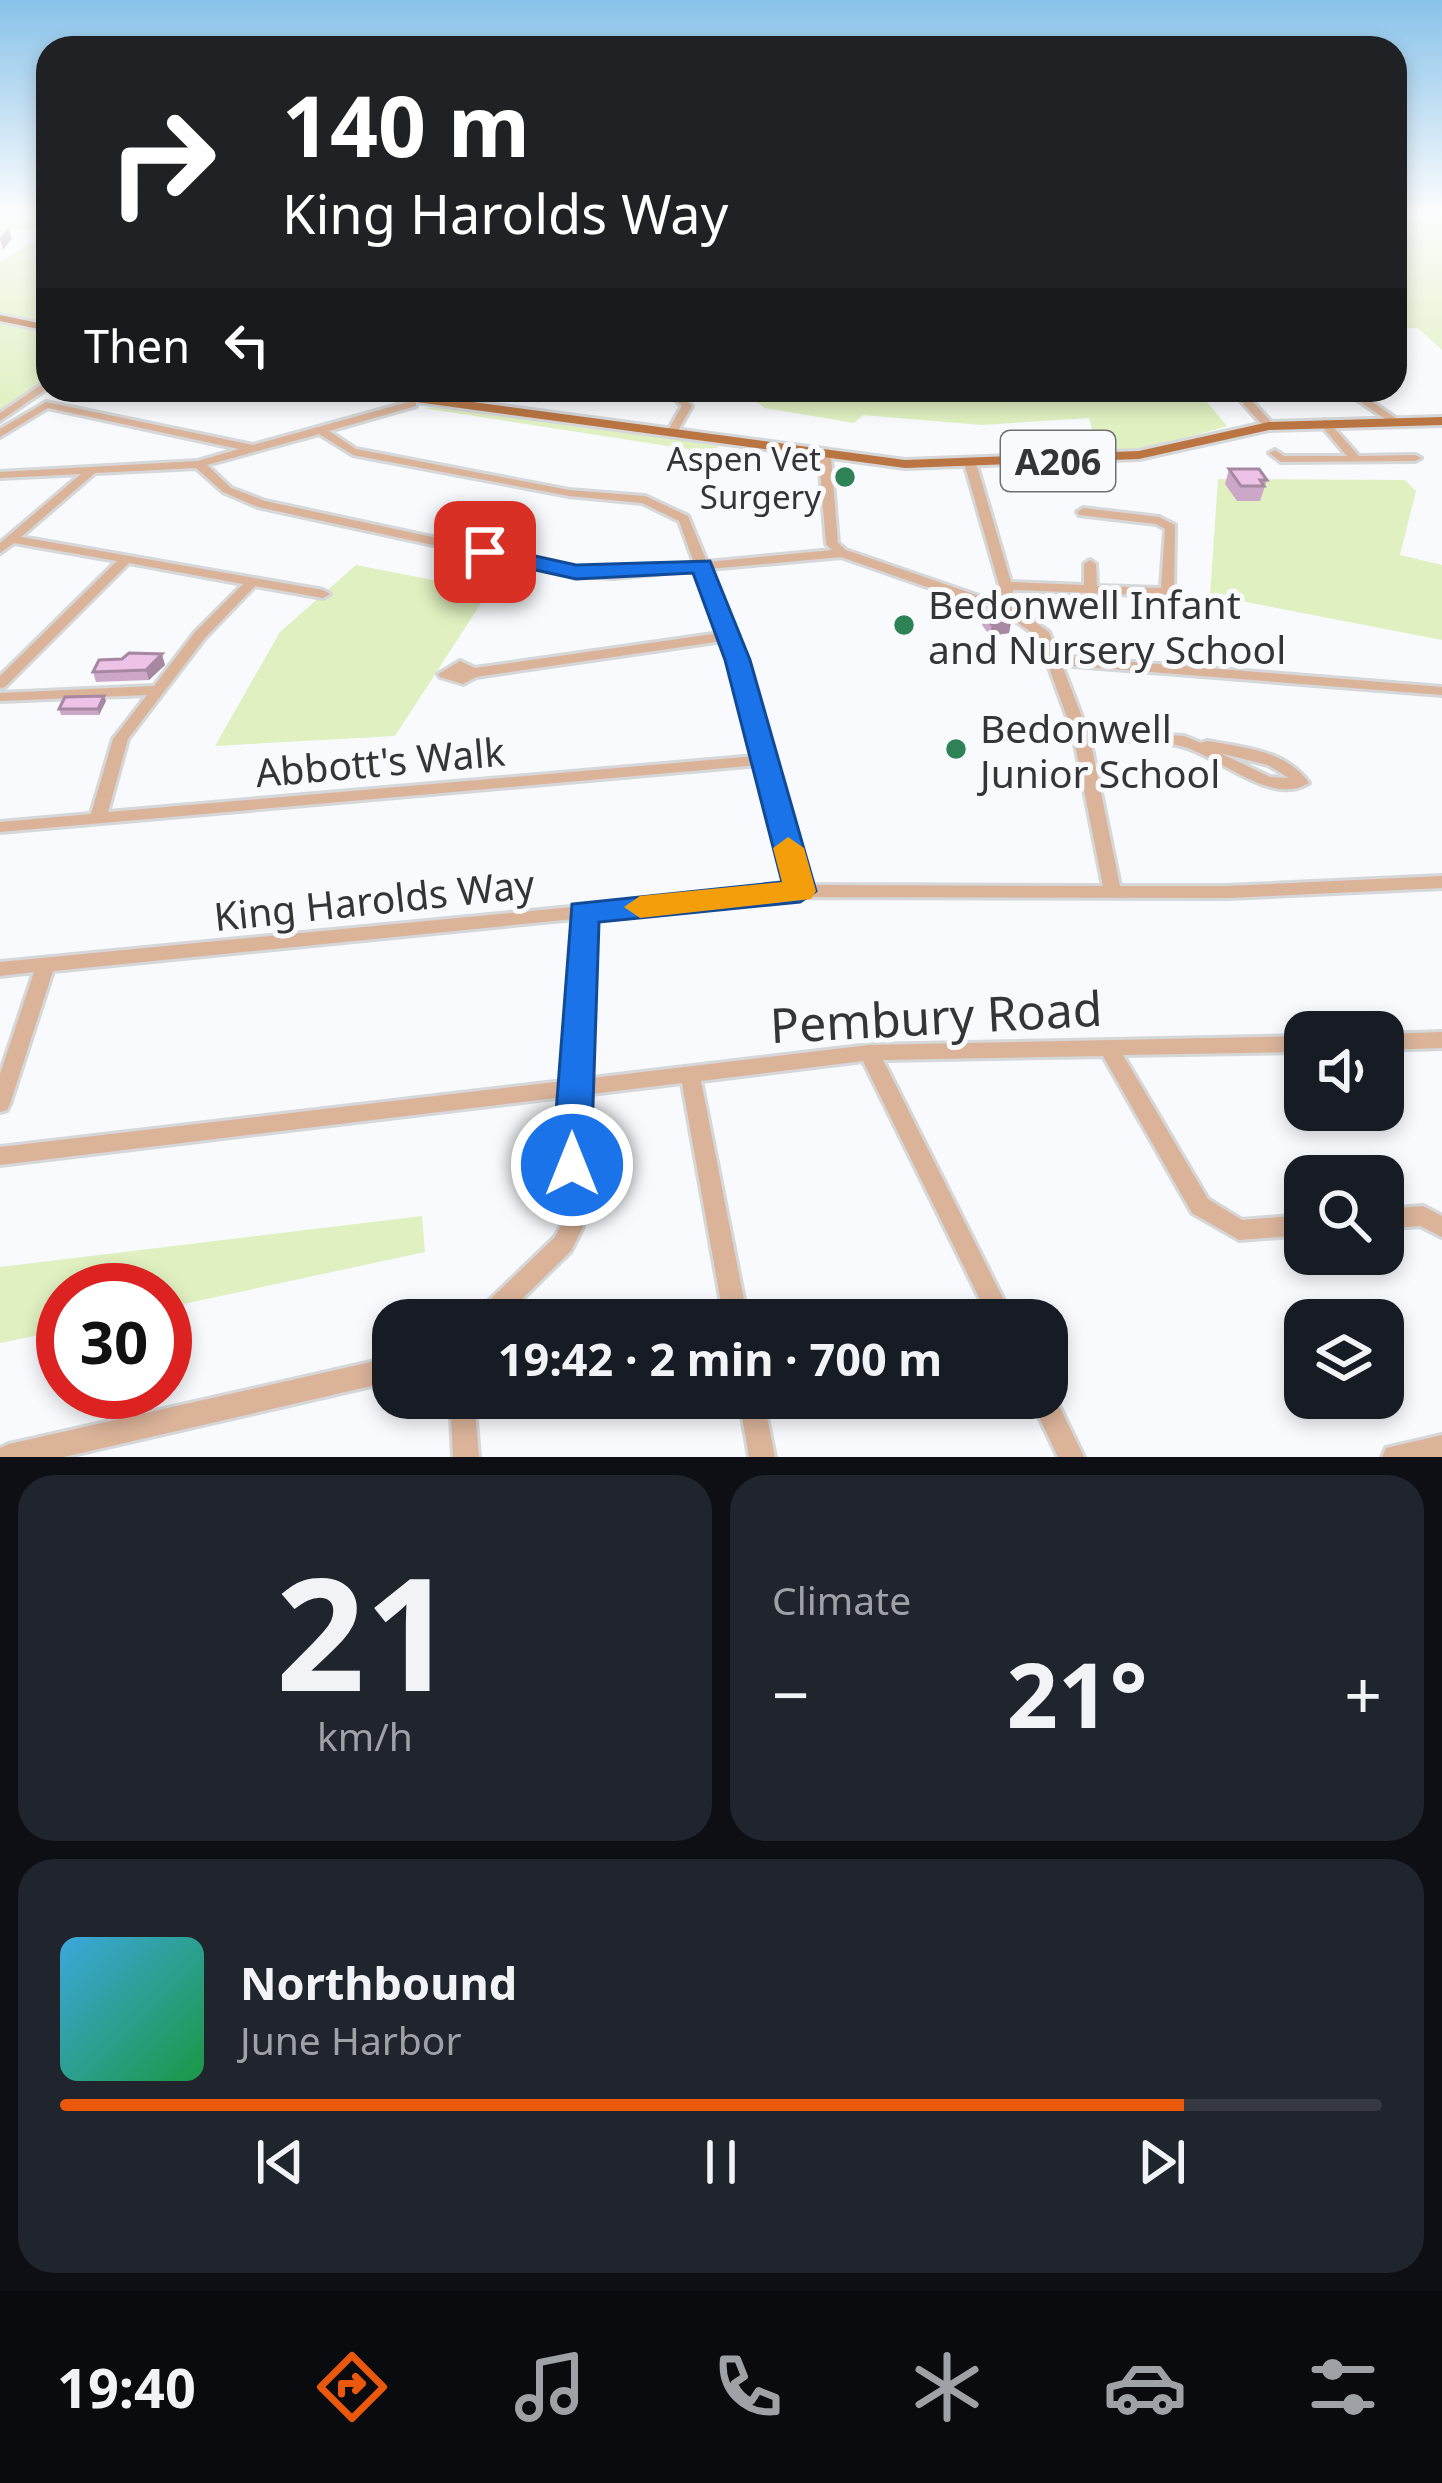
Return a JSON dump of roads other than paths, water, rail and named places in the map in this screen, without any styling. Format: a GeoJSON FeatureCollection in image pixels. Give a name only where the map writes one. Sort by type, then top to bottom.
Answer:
{"type":"FeatureCollection","features":[{"type":"Feature","properties":{"kind":"main road"},"geometry":{"type":"LineString","coordinates":[[0,317],[36,325]]}},
{"type":"Feature","properties":{"kind":"main road","name":"A206"},"geometry":{"type":"LineString","coordinates":[[441,402],[825,457],[971,466],[1139,455],[1269,426],[1442,421]]}},
{"type":"Feature","properties":{"kind":"street"},"geometry":{"type":"LineString","coordinates":[[0,418],[36,392]]}},
{"type":"Feature","properties":{"kind":"street"},"geometry":{"type":"LineString","coordinates":[[0,475],[200,464],[409,402]]}},
{"type":"Feature","properties":{"kind":"street"},"geometry":{"type":"LineString","coordinates":[[672,432],[687,406],[683,402]]}},
{"type":"Feature","properties":{"kind":"street"},"geometry":{"type":"LineString","coordinates":[[1248,402],[1269,426]]}},
{"type":"Feature","properties":{"kind":"street"},"geometry":{"type":"LineString","coordinates":[[1366,402],[1395,421]]}},
{"type":"Feature","properties":{"kind":"street"},"geometry":{"type":"LineString","coordinates":[[0,434],[46,406],[257,450]]}},
{"type":"Feature","properties":{"kind":"street"},"geometry":{"type":"LineString","coordinates":[[1324,423],[1356,459]]}},
{"type":"Feature","properties":{"kind":"street"},"geometry":{"type":"LineString","coordinates":[[322,431],[353,452],[663,505],[684,519],[727,636],[800,891]]}},
{"type":"Feature","properties":{"kind":"street"},"geometry":{"type":"LineString","coordinates":[[1280,458],[1415,458],[1406,448]]}},
{"type":"Feature","properties":{"kind":"street"},"geometry":{"type":"LineString","coordinates":[[825,457],[832,544],[842,553],[1012,613],[1044,634],[1081,734],[1113,892]]}},
{"type":"Feature","properties":{"kind":"street"},"geometry":{"type":"LineString","coordinates":[[200,464],[227,490],[262,504],[576,572],[842,553]]}},
{"type":"Feature","properties":{"kind":"street"},"geometry":{"type":"LineString","coordinates":[[971,466],[1012,613]]}},
{"type":"Feature","properties":{"kind":"street"},"geometry":{"type":"LineString","coordinates":[[6,544],[89,473]]}},
{"type":"Feature","properties":{"kind":"street"},"geometry":{"type":"LineString","coordinates":[[1006,586],[1158,596],[1167,592],[1171,528],[1160,521],[1083,512]]}},
{"type":"Feature","properties":{"kind":"street"},"geometry":{"type":"LineString","coordinates":[[6,544],[323,594]]}},
{"type":"Feature","properties":{"kind":"street"},"geometry":{"type":"LineString","coordinates":[[0,684],[125,560]]}},
{"type":"Feature","properties":{"kind":"street"},"geometry":{"type":"LineString","coordinates":[[1090,564],[1090,588]]}},
{"type":"Feature","properties":{"kind":"street"},"geometry":{"type":"LineString","coordinates":[[98,818],[121,739],[200,635],[251,583]]}},
{"type":"Feature","properties":{"kind":"street"},"geometry":{"type":"LineString","coordinates":[[472,673],[727,636]]}},
{"type":"Feature","properties":{"kind":"street"},"geometry":{"type":"LineString","coordinates":[[1053,660],[1442,691]]}},
{"type":"Feature","properties":{"kind":"street"},"geometry":{"type":"LineString","coordinates":[[0,697],[158,691]]}},
{"type":"Feature","properties":{"kind":"street"},"geometry":{"type":"LineString","coordinates":[[1081,734],[1184,741],[1271,762],[1294,772],[1300,783],[1267,782],[1184,741]]}},
{"type":"Feature","properties":{"kind":"street","name":"Abbott's Walk"},"geometry":{"type":"LineString","coordinates":[[0,826],[765,760]]}},
{"type":"Feature","properties":{"kind":"street","name":"King Harolds Way"},"geometry":{"type":"LineString","coordinates":[[0,969],[800,891],[1113,892],[1442,882]]}},
{"type":"Feature","properties":{"kind":"street"},"geometry":{"type":"LineString","coordinates":[[507,1299],[563,1244],[572,1227],[573,1092],[583,912]]}},
{"type":"Feature","properties":{"kind":"street"},"geometry":{"type":"LineString","coordinates":[[0,1104],[46,964]]}},
{"type":"Feature","properties":{"kind":"street"},"geometry":{"type":"LineString","coordinates":[[1404,1041],[1442,1040]]}},
{"type":"Feature","properties":{"kind":"street","name":"Pembury Road"},"geometry":{"type":"LineString","coordinates":[[0,1156],[573,1092],[868,1053],[1284,1045]]}},
{"type":"Feature","properties":{"kind":"street"},"geometry":{"type":"LineString","coordinates":[[1109,1049],[1200,1206],[1239,1229],[1284,1226]]}},
{"type":"Feature","properties":{"kind":"street"},"geometry":{"type":"LineString","coordinates":[[868,1053],[991,1299]]}},
{"type":"Feature","properties":{"kind":"street"},"geometry":{"type":"LineString","coordinates":[[690,1075],[732,1299]]}},
{"type":"Feature","properties":{"kind":"street"},"geometry":{"type":"LineString","coordinates":[[1404,1217],[1423,1216],[1442,1227]]}},
{"type":"Feature","properties":{"kind":"street"},"geometry":{"type":"LineString","coordinates":[[9,1457],[372,1375]]}},
{"type":"Feature","properties":{"kind":"street"},"geometry":{"type":"LineString","coordinates":[[463,1419],[466,1457]]}},
{"type":"Feature","properties":{"kind":"street"},"geometry":{"type":"LineString","coordinates":[[755,1419],[762,1457]]}},
{"type":"Feature","properties":{"kind":"street"},"geometry":{"type":"LineString","coordinates":[[1052,1419],[1071,1457]]}},
{"type":"Feature","properties":{"kind":"street"},"geometry":{"type":"LineString","coordinates":[[1395,1457],[1442,1448]]}},
{"type":"Feature","properties":{"kind":"place","name":"Aspen Vet Surgery"},"geometry":{"type":"Point","coordinates":[845,477]}},
{"type":"Feature","properties":{"kind":"place","name":"Bedonwell Infant and Nursery School"},"geometry":{"type":"Point","coordinates":[904,625]}},
{"type":"Feature","properties":{"kind":"place","name":"Bedonwell Junior School"},"geometry":{"type":"Point","coordinates":[956,749]}}]}
